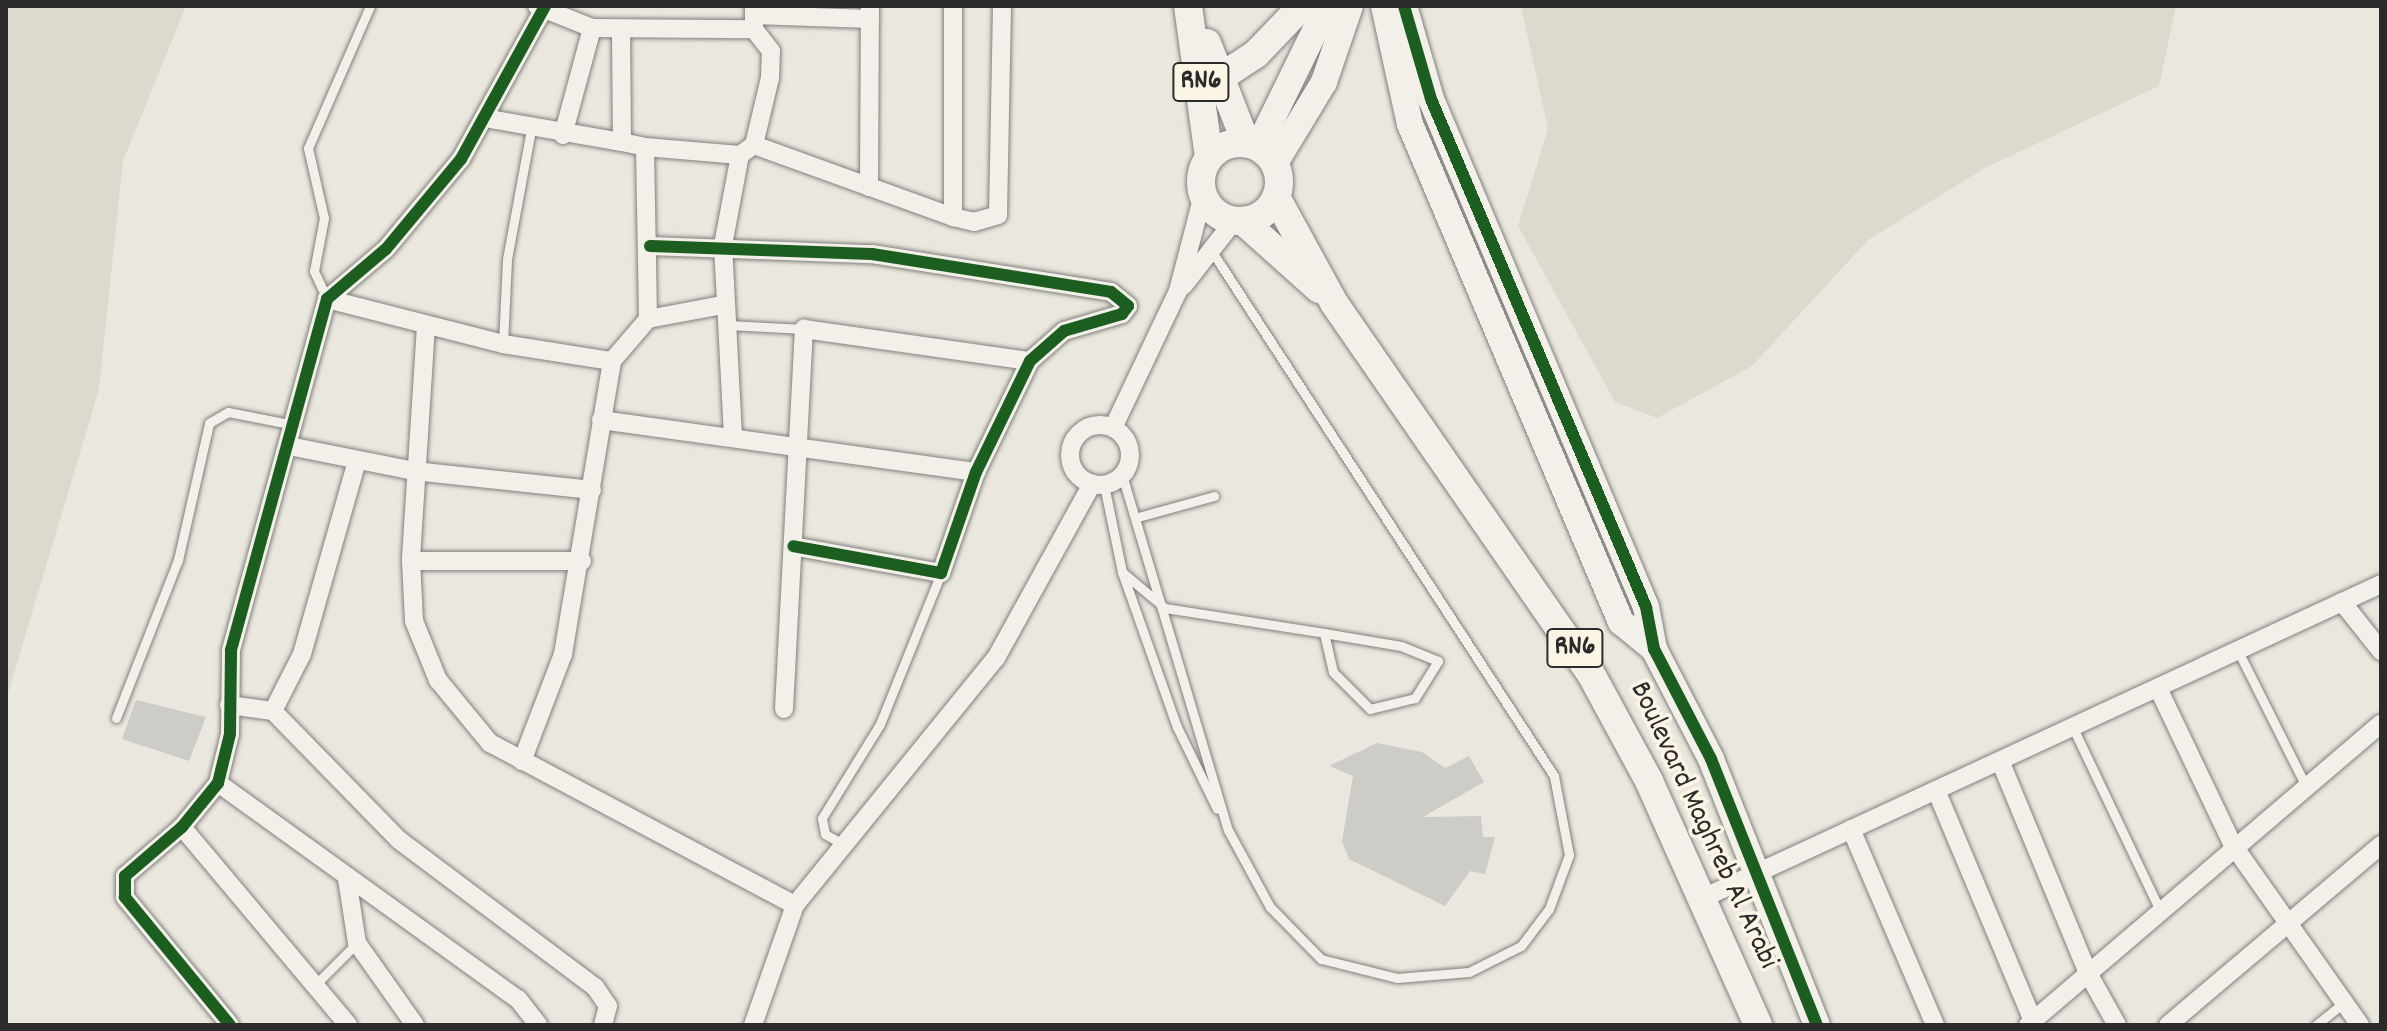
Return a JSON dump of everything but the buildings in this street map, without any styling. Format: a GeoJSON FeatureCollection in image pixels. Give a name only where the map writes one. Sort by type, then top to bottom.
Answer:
{"type":"FeatureCollection","features":[{"type":"Feature","properties":{"kind":"main road","name":"RN6"},"geometry":{"type":"LineString","coordinates":[[1190,6],[1221,77],[1259,151],[1276,197]]}},
{"type":"Feature","properties":{"kind":"main road","name":"RN6"},"geometry":{"type":"LineString","coordinates":[[1190,6],[1209,158],[1203,195],[1238,221]]}},
{"type":"Feature","properties":{"kind":"main road"},"geometry":{"type":"LineString","coordinates":[[1221,77],[1256,54],[1302,6]]}},
{"type":"Feature","properties":{"kind":"main road","name":"RN6"},"geometry":{"type":"LineString","coordinates":[[1209,158],[1259,151]]}},
{"type":"Feature","properties":{"kind":"main road"},"geometry":{"type":"LineString","coordinates":[[1238,221],[1276,197]]}},
{"type":"Feature","properties":{"kind":"main road","name":"Boulevard Maghreb Al Arabi"},"geometry":{"type":"LineString","coordinates":[[1276,197],[1334,303],[1583,662],[1703,898],[1758,1025]]}},
{"type":"Feature","properties":{"kind":"main road","name":"Boulevard Maghreb Al Arabi"},"geometry":{"type":"LineString","coordinates":[[1238,221],[1334,303]]}},
{"type":"Feature","properties":{"kind":"street"},"geometry":{"type":"LineString","coordinates":[[953,6],[953,217]]}},
{"type":"Feature","properties":{"kind":"street"},"geometry":{"type":"LineString","coordinates":[[490,119],[531,130],[645,147],[747,150],[869,187],[953,217],[986,222],[1004,201],[1002,6]]}},
{"type":"Feature","properties":{"kind":"street"},"geometry":{"type":"LineString","coordinates":[[1259,151],[1327,6]]}},
{"type":"Feature","properties":{"kind":"street"},"geometry":{"type":"LineString","coordinates":[[1259,151],[1324,82],[1350,6]]}},
{"type":"Feature","properties":{"kind":"street"},"geometry":{"type":"LineString","coordinates":[[1384,6],[1395,77],[1416,139],[1621,622],[1654,649]]}},
{"type":"Feature","properties":{"kind":"street"},"geometry":{"type":"LineString","coordinates":[[1404,6],[1431,99],[1646,607],[1654,649],[1711,759],[1817,1025]]}},
{"type":"Feature","properties":{"kind":"street"},"geometry":{"type":"LineString","coordinates":[[230,1025],[122,887],[125,876],[182,827],[218,783],[236,627],[289,446],[327,299],[421,211],[490,119],[542,7],[592,28],[621,31],[754,17],[870,13],[869,187]]}},
{"type":"Feature","properties":{"kind":"street"},"geometry":{"type":"LineString","coordinates":[[733,436],[722,305],[723,245],[771,51],[754,17]]}},
{"type":"Feature","properties":{"kind":"street"},"geometry":{"type":"LineString","coordinates":[[563,135],[592,28]]}},
{"type":"Feature","properties":{"kind":"street"},"geometry":{"type":"LineString","coordinates":[[621,31],[622,142]]}},
{"type":"Feature","properties":{"kind":"street"},"geometry":{"type":"LineString","coordinates":[[645,147],[650,246],[648,319]]}},
{"type":"Feature","properties":{"kind":"street"},"geometry":{"type":"LineString","coordinates":[[1113,428],[1178,291],[1203,195]]}},
{"type":"Feature","properties":{"kind":"street"},"geometry":{"type":"LineString","coordinates":[[1178,291],[1238,221]]}},
{"type":"Feature","properties":{"kind":"street"},"geometry":{"type":"LineString","coordinates":[[650,246],[723,245],[872,254],[1123,297],[1128,306],[1122,314],[1064,331],[1030,361],[976,472],[941,573],[793,546]]}},
{"type":"Feature","properties":{"kind":"street"},"geometry":{"type":"LineString","coordinates":[[327,299],[503,344],[612,361]]}},
{"type":"Feature","properties":{"kind":"street"},"geometry":{"type":"LineString","coordinates":[[522,761],[555,682],[582,561],[612,361],[648,319],[722,305]]}},
{"type":"Feature","properties":{"kind":"street"},"geometry":{"type":"LineString","coordinates":[[426,326],[414,471],[411,561],[421,651],[458,710],[490,743],[795,905]]}},
{"type":"Feature","properties":{"kind":"street"},"geometry":{"type":"LineString","coordinates":[[784,709],[804,329],[1030,361]]}},
{"type":"Feature","properties":{"kind":"street"},"geometry":{"type":"LineString","coordinates":[[601,420],[797,444],[976,472]]}},
{"type":"Feature","properties":{"kind":"street"},"geometry":{"type":"LineString","coordinates":[[753,1025],[795,905],[841,843],[996,658],[1098,484],[1122,475],[1130,454],[1113,428]]}},
{"type":"Feature","properties":{"kind":"street"},"geometry":{"type":"LineString","coordinates":[[1098,484],[1076,472],[1072,444],[1084,429],[1113,428]]}},
{"type":"Feature","properties":{"kind":"street"},"geometry":{"type":"LineString","coordinates":[[289,446],[414,471],[592,490]]}},
{"type":"Feature","properties":{"kind":"street"},"geometry":{"type":"LineString","coordinates":[[273,711],[302,654],[357,461]]}},
{"type":"Feature","properties":{"kind":"street"},"geometry":{"type":"LineString","coordinates":[[411,561],[582,561]]}},
{"type":"Feature","properties":{"kind":"street"},"geometry":{"type":"LineString","coordinates":[[1703,898],[2001,763],[2381,584]]}},
{"type":"Feature","properties":{"kind":"street"},"geometry":{"type":"LineString","coordinates":[[2342,602],[2381,651]]}},
{"type":"Feature","properties":{"kind":"street"},"geometry":{"type":"LineString","coordinates":[[2158,688],[2233,845],[2284,926],[2360,1025]]}},
{"type":"Feature","properties":{"kind":"street"},"geometry":{"type":"LineString","coordinates":[[229,705],[273,711],[399,840],[595,987],[608,1006],[603,1025]]}},
{"type":"Feature","properties":{"kind":"street"},"geometry":{"type":"LineString","coordinates":[[1936,790],[2030,1023],[2089,975],[2233,845],[2381,724]]}},
{"type":"Feature","properties":{"kind":"street"},"geometry":{"type":"LineString","coordinates":[[2001,763],[2089,975],[2117,1025]]}},
{"type":"Feature","properties":{"kind":"street"},"geometry":{"type":"LineString","coordinates":[[218,783],[347,879],[518,999],[538,1025]]}},
{"type":"Feature","properties":{"kind":"street"},"geometry":{"type":"LineString","coordinates":[[182,827],[348,1025]]}},
{"type":"Feature","properties":{"kind":"street"},"geometry":{"type":"LineString","coordinates":[[1851,829],[1935,1025]]}},
{"type":"Feature","properties":{"kind":"street"},"geometry":{"type":"LineString","coordinates":[[2168,1025],[2381,845]]}},
{"type":"Feature","properties":{"kind":"street"},"geometry":{"type":"LineString","coordinates":[[347,879],[357,943],[415,1025]]}},
{"type":"Feature","properties":{"kind":"lane"},"geometry":{"type":"LineString","coordinates":[[327,299],[314,271],[324,218],[308,148],[370,6]]}},
{"type":"Feature","properties":{"kind":"lane"},"geometry":{"type":"LineString","coordinates":[[503,344],[507,259],[531,130]]}},
{"type":"Feature","properties":{"kind":"lane"},"geometry":{"type":"LineString","coordinates":[[1098,484],[1122,572],[1177,727],[1270,907],[1321,959],[1397,978],[1469,972],[1521,946],[1549,909],[1569,855],[1554,776],[1211,250]]}},
{"type":"Feature","properties":{"kind":"lane"},"geometry":{"type":"LineString","coordinates":[[724,325],[804,329]]}},
{"type":"Feature","properties":{"kind":"lane"},"geometry":{"type":"LineString","coordinates":[[116,718],[178,560],[209,423],[228,412],[294,425]]}},
{"type":"Feature","properties":{"kind":"lane"},"geometry":{"type":"LineString","coordinates":[[1122,475],[1138,517],[1228,830]]}},
{"type":"Feature","properties":{"kind":"lane"},"geometry":{"type":"LineString","coordinates":[[1138,517],[1214,496]]}},
{"type":"Feature","properties":{"kind":"lane"},"geometry":{"type":"LineString","coordinates":[[1122,572],[1165,608],[1324,633],[1401,646],[1438,661],[1415,698],[1370,709],[1333,672],[1324,633]]}},
{"type":"Feature","properties":{"kind":"lane"},"geometry":{"type":"LineString","coordinates":[[841,843],[825,834],[822,818],[880,724],[941,573]]}},
{"type":"Feature","properties":{"kind":"lane"},"geometry":{"type":"LineString","coordinates":[[2238,651],[2306,786]]}},
{"type":"Feature","properties":{"kind":"lane"},"geometry":{"type":"LineString","coordinates":[[2073,728],[2160,910]]}},
{"type":"Feature","properties":{"kind":"lane"},"geometry":{"type":"LineString","coordinates":[[314,986],[357,943]]}},
{"type":"Feature","properties":{"kind":"lane"},"geometry":{"type":"LineString","coordinates":[[2316,1025],[2343,1003]]}},
{"type":"Feature","properties":{"kind":"shaded area"},"geometry":{"type":"Polygon","coordinates":[[[6,6],[186,6],[123,161],[99,389],[6,700],[6,6]]]}},
{"type":"Feature","properties":{"kind":"shaded area"},"geometry":{"type":"Polygon","coordinates":[[[1521,6],[2176,6],[2159,86],[1985,168],[1868,240],[1752,366],[1657,418],[1615,402],[1518,226],[1548,129],[1521,6]]]}},
{"type":"Feature","properties":{"kind":"cycle path"},"geometry":{"type":"LineString","coordinates":[[230,1025],[125,897],[125,876],[182,827],[218,783],[230,734],[231,650],[327,299],[386,249],[461,159],[545,6]]}},
{"type":"Feature","properties":{"kind":"cycle path"},"geometry":{"type":"LineString","coordinates":[[1404,6],[1431,99],[1646,607],[1654,649],[1711,759],[1817,1025]]}},
{"type":"Feature","properties":{"kind":"cycle path"},"geometry":{"type":"LineString","coordinates":[[650,246],[872,254],[1111,292],[1128,306],[1122,314],[1064,331],[1030,361],[976,472],[941,573],[793,546]]}}]}
